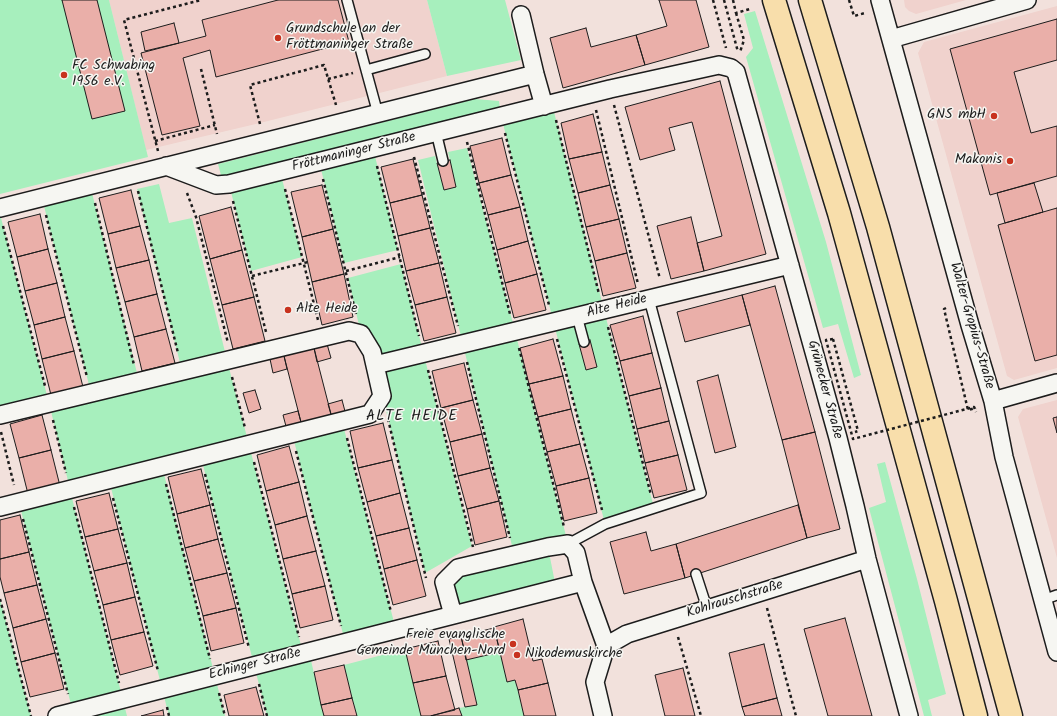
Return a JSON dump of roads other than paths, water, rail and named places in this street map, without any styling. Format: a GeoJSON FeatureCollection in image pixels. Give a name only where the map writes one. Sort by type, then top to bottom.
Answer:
{"type":"FeatureCollection","features":[{"type":"Feature","properties":{"kind":"highway"},"geometry":{"type":"LineString","coordinates":[[774,0],[838,213],[946,601],[976,716]]}},
{"type":"Feature","properties":{"kind":"highway"},"geometry":{"type":"LineString","coordinates":[[810,0],[878,227],[1011,716]]}},
{"type":"Feature","properties":{"kind":"street","name":"Walter-Gropius-Straße"},"geometry":{"type":"LineString","coordinates":[[880,0],[992,401],[1004,457],[1050,598],[1057,652]]}},
{"type":"Feature","properties":{"kind":"street"},"geometry":{"type":"LineString","coordinates":[[891,39],[1027,0]]}},
{"type":"Feature","properties":{"kind":"street"},"geometry":{"type":"LineString","coordinates":[[521,15],[535,74],[548,105]]}},
{"type":"Feature","properties":{"kind":"street","name":"Fröttmaninger Straße"},"geometry":{"type":"LineString","coordinates":[[169,168],[216,185],[229,184],[610,89],[719,65],[731,68]]}},
{"type":"Feature","properties":{"kind":"street","name":"Grünecker Straße"},"geometry":{"type":"LineString","coordinates":[[731,68],[736,72],[838,438],[867,559],[909,716]]}},
{"type":"Feature","properties":{"kind":"street"},"geometry":{"type":"LineString","coordinates":[[1,215],[42,198],[90,185],[134,174],[169,168],[222,152],[535,74]]}},
{"type":"Feature","properties":{"kind":"street","name":"Alte Heide"},"geometry":{"type":"LineString","coordinates":[[375,365],[790,265]]}},
{"type":"Feature","properties":{"kind":"street"},"geometry":{"type":"LineString","coordinates":[[0,415],[349,331],[361,334],[372,352],[382,396],[370,414],[0,507]]}},
{"type":"Feature","properties":{"kind":"street"},"geometry":{"type":"LineString","coordinates":[[992,401],[1057,383]]}},
{"type":"Feature","properties":{"kind":"street"},"geometry":{"type":"LineString","coordinates":[[453,615],[444,582],[458,568],[548,547],[568,544],[576,553],[583,582],[606,646],[595,682],[603,716]]}},
{"type":"Feature","properties":{"kind":"street","name":"Kohlrauschstraße"},"geometry":{"type":"LineString","coordinates":[[606,646],[627,634],[867,559]]}},
{"type":"Feature","properties":{"kind":"street","name":"Echinger Straße"},"geometry":{"type":"LineString","coordinates":[[57,716],[583,582]]}},
{"type":"Feature","properties":{"kind":"lane"},"geometry":{"type":"LineString","coordinates":[[347,0],[378,114]]}},
{"type":"Feature","properties":{"kind":"lane"},"geometry":{"type":"LineString","coordinates":[[366,70],[425,54]]}},
{"type":"Feature","properties":{"kind":"lane"},"geometry":{"type":"LineString","coordinates":[[436,132],[443,161]]}},
{"type":"Feature","properties":{"kind":"lane"},"geometry":{"type":"LineString","coordinates":[[568,544],[605,524],[702,493],[652,298]]}},
{"type":"Feature","properties":{"kind":"lane"},"geometry":{"type":"LineString","coordinates":[[577,316],[584,342]]}},
{"type":"Feature","properties":{"kind":"lane"},"geometry":{"type":"LineString","coordinates":[[696,574],[707,608]]}},
{"type":"Feature","properties":{"kind":"place","name":"Grundschule an der Fröttmaninger Straße"},"geometry":{"type":"Point","coordinates":[278,38]}},
{"type":"Feature","properties":{"kind":"place","name":"FC Schwabing 1956 e.V."},"geometry":{"type":"Point","coordinates":[64,75]}},
{"type":"Feature","properties":{"kind":"place","name":"GNS mbH"},"geometry":{"type":"Point","coordinates":[994,116]}},
{"type":"Feature","properties":{"kind":"place","name":"Makonis"},"geometry":{"type":"Point","coordinates":[1010,161]}},
{"type":"Feature","properties":{"kind":"place","name":"Alte Heide"},"geometry":{"type":"Point","coordinates":[288,310]}},
{"type":"Feature","properties":{"kind":"place","name":"Freie evanglische Gemeinde München-Nord"},"geometry":{"type":"Point","coordinates":[513,644]}},
{"type":"Feature","properties":{"kind":"place","name":"Nikodemuskirche"},"geometry":{"type":"Point","coordinates":[517,655]}},
{"type":"Feature","properties":{"kind":"district","name":"ALTE HEIDE"},"geometry":{"type":"Point","coordinates":[412,417]}}]}
